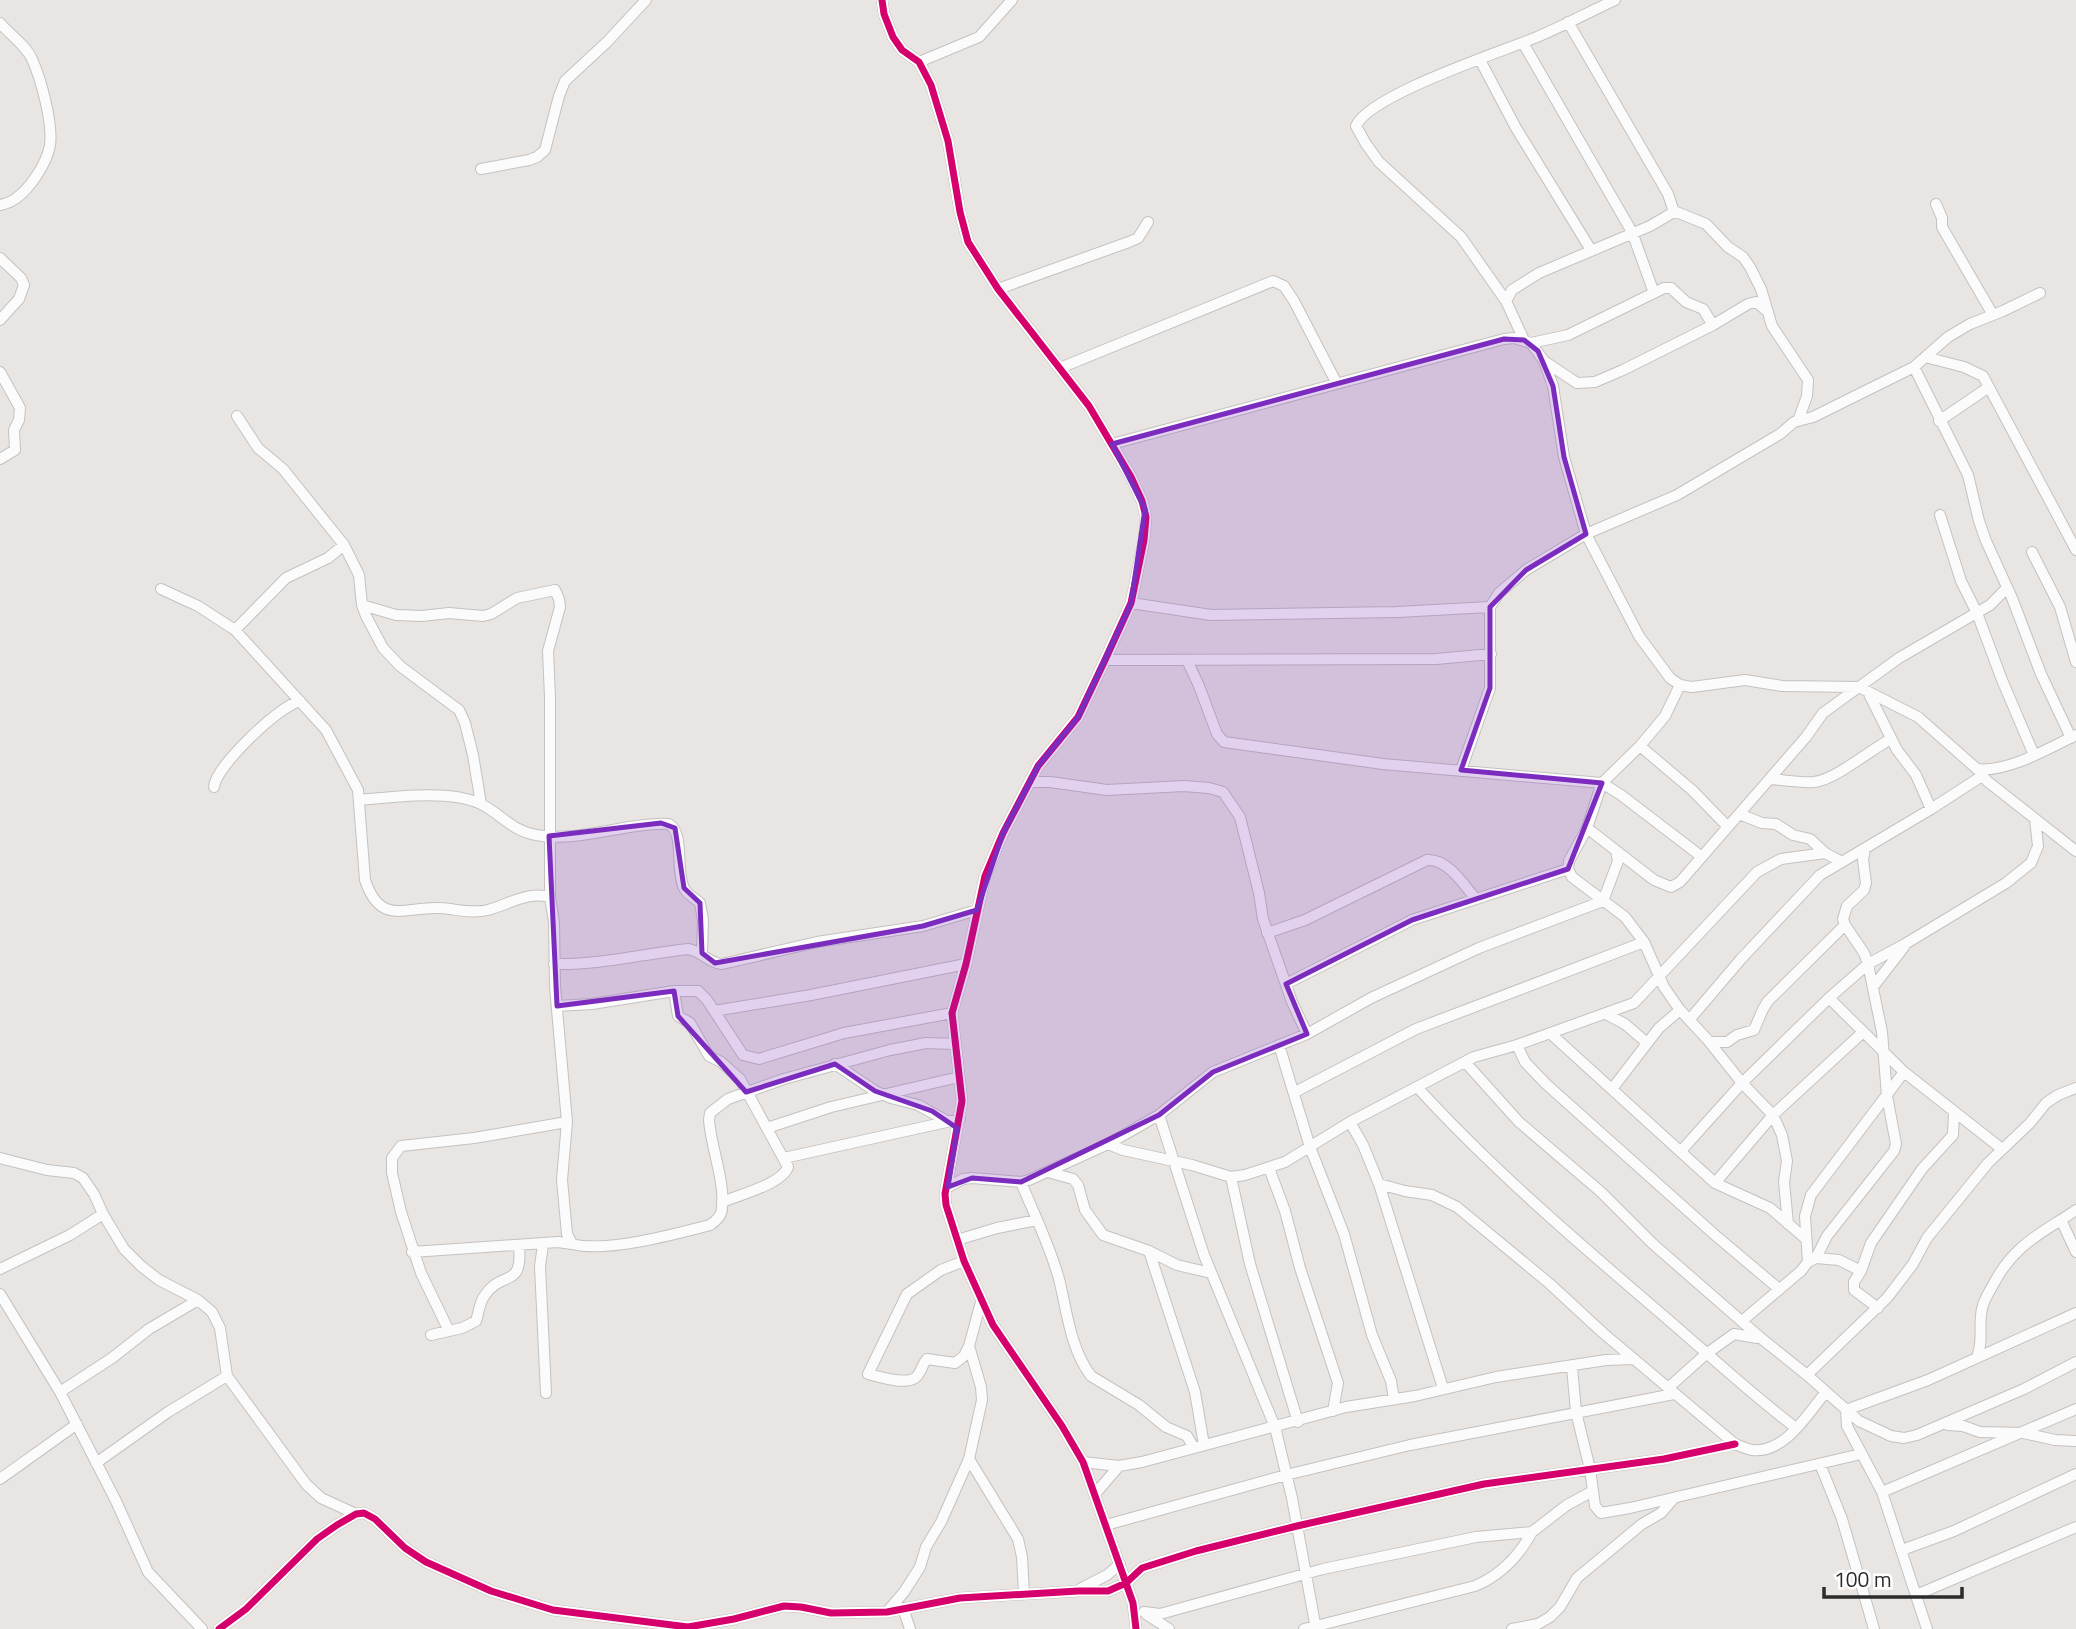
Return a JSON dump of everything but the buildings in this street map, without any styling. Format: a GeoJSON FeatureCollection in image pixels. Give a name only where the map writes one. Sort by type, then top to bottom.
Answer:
{"type":"FeatureCollection","features":[{"type":"Feature","properties":{"kind":"street"},"geometry":{"type":"LineString","coordinates":[[481,169],[529,160],[545,150],[565,81],[615,34],[646,0]]}},
{"type":"Feature","properties":{"kind":"street"},"geometry":{"type":"LineString","coordinates":[[882,0],[893,37],[902,50],[919,62],[931,85],[948,141],[968,242],[998,289],[1089,406],[1145,509],[1144,540],[1131,603],[1078,717],[1045,756],[992,855],[952,1013],[962,1101],[945,1194],[957,1240],[981,1302],[999,1335],[1062,1426],[1083,1462],[1133,1603],[1136,1629]]}},
{"type":"Feature","properties":{"kind":"street"},"geometry":{"type":"LineString","coordinates":[[919,62],[979,37],[1013,0]]}},
{"type":"Feature","properties":{"kind":"street"},"geometry":{"type":"LineString","coordinates":[[1615,0],[1523,43],[1392,97],[1367,111],[1356,127],[1379,162],[1461,237],[1506,301],[1527,341],[1544,361],[1577,383],[1595,382],[1623,370],[1713,325],[1752,302],[1768,312]]}},
{"type":"Feature","properties":{"kind":"street"},"geometry":{"type":"LineString","coordinates":[[1568,22],[1668,194],[1674,211],[1706,224],[1728,247],[1745,258],[1757,279],[1776,332],[1808,380],[1807,396],[1798,421]]}},
{"type":"Feature","properties":{"kind":"street"},"geometry":{"type":"LineString","coordinates":[[0,23],[24,46],[32,59],[46,109],[50,145],[46,159],[29,184],[15,200],[0,205]]}},
{"type":"Feature","properties":{"kind":"street"},"geometry":{"type":"LineString","coordinates":[[1523,43],[1632,232],[1654,293]]}},
{"type":"Feature","properties":{"kind":"street"},"geometry":{"type":"LineString","coordinates":[[1480,60],[1516,128],[1591,250]]}},
{"type":"Feature","properties":{"kind":"street"},"geometry":{"type":"LineString","coordinates":[[1936,204],[1942,218],[1942,227],[1993,315]]}},
{"type":"Feature","properties":{"kind":"street"},"geometry":{"type":"LineString","coordinates":[[1506,301],[1519,284],[1650,226],[1674,211]]}},
{"type":"Feature","properties":{"kind":"street"},"geometry":{"type":"LineString","coordinates":[[998,289],[1138,238],[1148,222]]}},
{"type":"Feature","properties":{"kind":"street"},"geometry":{"type":"LineString","coordinates":[[0,258],[21,278],[24,285],[19,299],[0,320]]}},
{"type":"Feature","properties":{"kind":"street"},"geometry":{"type":"LineString","coordinates":[[1060,368],[1273,281],[1283,286],[1294,301],[1336,382]]}},
{"type":"Feature","properties":{"kind":"street"},"geometry":{"type":"LineString","coordinates":[[1112,444],[1504,339],[1527,341],[1568,335],[1654,293],[1671,288],[1686,302],[1703,309],[1713,325]]}},
{"type":"Feature","properties":{"kind":"street"},"geometry":{"type":"LineString","coordinates":[[1461,770],[1490,688],[1490,607],[1499,593],[1526,570],[1586,534],[1677,495],[1798,421],[1813,417],[1914,367],[1948,337],[1970,324],[2040,293]]}},
{"type":"Feature","properties":{"kind":"street"},"geometry":{"type":"LineString","coordinates":[[1925,357],[1980,373],[2076,550]]}},
{"type":"Feature","properties":{"kind":"street"},"geometry":{"type":"LineString","coordinates":[[1544,361],[1553,386],[1564,457],[1586,534],[1639,636],[1670,678],[1680,685],[1692,687],[1745,680],[1782,686],[1864,690],[1918,718],[2076,851]]}},
{"type":"Feature","properties":{"kind":"street"},"geometry":{"type":"LineString","coordinates":[[1690,1019],[1741,959],[1820,875],[1931,809],[1979,772],[1993,770],[2035,755],[2073,736],[2041,674],[1979,521],[1968,475],[1914,367]]}},
{"type":"Feature","properties":{"kind":"street"},"geometry":{"type":"LineString","coordinates":[[0,373],[20,408],[21,415],[14,430],[15,450],[0,459]]}},
{"type":"Feature","properties":{"kind":"street"},"geometry":{"type":"LineString","coordinates":[[1940,421],[1989,387]]}},
{"type":"Feature","properties":{"kind":"street"},"geometry":{"type":"LineString","coordinates":[[237,416],[258,448],[283,470],[344,545],[359,575],[362,605],[383,648],[394,661],[459,710],[473,755],[481,804]]}},
{"type":"Feature","properties":{"kind":"street"},"geometry":{"type":"LineString","coordinates":[[1940,515],[1961,581],[1977,613],[2002,680],[2035,755]]}},
{"type":"Feature","properties":{"kind":"street"},"geometry":{"type":"LineString","coordinates":[[234,629],[286,578],[328,558],[344,545]]}},
{"type":"Feature","properties":{"kind":"street"},"geometry":{"type":"LineString","coordinates":[[2032,552],[2060,607],[2076,662]]}},
{"type":"Feature","properties":{"kind":"street"},"geometry":{"type":"LineString","coordinates":[[1587,828],[1654,880],[1671,887],[1680,882],[1770,779],[1823,713],[1864,690],[1899,658],[1994,602],[2007,588]]}},
{"type":"Feature","properties":{"kind":"street"},"geometry":{"type":"LineString","coordinates":[[161,589],[198,606],[234,629],[326,730],[353,779],[359,800],[365,880],[373,897],[385,908],[403,913],[435,908],[485,911],[531,894],[550,897]]}},
{"type":"Feature","properties":{"kind":"street"},"geometry":{"type":"LineString","coordinates":[[362,605],[396,615],[449,613],[483,616],[517,598],[555,590],[559,599],[560,607],[548,651],[550,897],[554,922],[556,1006],[567,1122],[562,1180],[567,1234],[572,1244]]}},
{"type":"Feature","properties":{"kind":"street"},"geometry":{"type":"LineString","coordinates":[[1131,603],[1211,615],[1397,612],[1490,607]]}},
{"type":"Feature","properties":{"kind":"street"},"geometry":{"type":"LineString","coordinates":[[1105,660],[1436,659],[1491,654]]}},
{"type":"Feature","properties":{"kind":"street"},"geometry":{"type":"LineString","coordinates":[[1187,660],[1217,734],[1224,743],[1383,764],[1602,783],[1621,794],[1702,857]]}},
{"type":"Feature","properties":{"kind":"street"},"geometry":{"type":"LineString","coordinates":[[1680,685],[1665,716],[1640,746],[1602,783],[1587,828],[1569,861],[1568,869],[1572,877],[1625,917],[1644,942],[1659,977],[1680,1010],[1773,1115],[1782,1135],[1787,1161],[1784,1182],[1788,1224]]}},
{"type":"Feature","properties":{"kind":"street"},"geometry":{"type":"LineString","coordinates":[[1864,690],[1902,759],[1916,775],[1931,809]]}},
{"type":"Feature","properties":{"kind":"street"},"geometry":{"type":"LineString","coordinates":[[214,787],[216,775],[257,731],[288,704],[300,701]]}},
{"type":"Feature","properties":{"kind":"street"},"geometry":{"type":"LineString","coordinates":[[1770,779],[1815,782],[1829,778],[1891,739]]}},
{"type":"Feature","properties":{"kind":"street"},"geometry":{"type":"LineString","coordinates":[[1640,746],[1692,790],[1728,827]]}},
{"type":"Feature","properties":{"kind":"street"},"geometry":{"type":"LineString","coordinates":[[1031,782],[1107,790],[1184,786],[1223,792],[1240,817],[1267,933],[1307,1034]]}},
{"type":"Feature","properties":{"kind":"street"},"geometry":{"type":"LineString","coordinates":[[359,800],[395,796],[453,797],[481,804],[508,824],[526,832],[550,836],[669,824],[678,833],[680,876],[684,888],[688,895],[701,903],[702,953]]}},
{"type":"Feature","properties":{"kind":"street"},"geometry":{"type":"LineString","coordinates":[[1739,814],[1762,823],[1780,825],[1793,835],[1810,839],[1825,853],[1842,862]]}},
{"type":"Feature","properties":{"kind":"street"},"geometry":{"type":"LineString","coordinates":[[1681,1151],[1742,1083],[1868,964],[2006,883],[2031,863],[2038,846],[2035,819]]}},
{"type":"Feature","properties":{"kind":"street"},"geometry":{"type":"LineString","coordinates":[[1742,1321],[1812,1260],[1827,1236],[1894,1151],[1896,1144],[1868,964],[1843,919],[1847,906],[1864,890],[1865,849]]}},
{"type":"Feature","properties":{"kind":"street"},"geometry":{"type":"LineString","coordinates":[[948,1187],[963,1179],[972,1178],[1021,1182],[1048,1172],[1108,1144],[1159,1115],[1213,1072],[1307,1034],[1371,998],[1479,948],[1603,901],[1618,861],[1616,851]]}},
{"type":"Feature","properties":{"kind":"street"},"geometry":{"type":"LineString","coordinates":[[1108,1144],[1231,1177],[1239,1177],[1285,1162],[1350,1122],[1465,1062],[1634,1003],[1757,872],[1781,859],[1825,853]]}},
{"type":"Feature","properties":{"kind":"street"},"geometry":{"type":"LineString","coordinates":[[1267,933],[1306,920],[1427,860],[1437,861],[1456,876],[1475,898]]}},
{"type":"Feature","properties":{"kind":"street"},"geometry":{"type":"LineString","coordinates":[[1286,984],[1412,920],[1568,869]]}},
{"type":"Feature","properties":{"kind":"street"},"geometry":{"type":"LineString","coordinates":[[555,964],[582,965],[688,949],[722,964],[817,942],[923,926],[977,910]]}},
{"type":"Feature","properties":{"kind":"street"},"geometry":{"type":"LineString","coordinates":[[1710,1042],[1727,1042],[1737,1035],[1754,1030],[1768,1001],[1844,925]]}},
{"type":"Feature","properties":{"kind":"street"},"geometry":{"type":"LineString","coordinates":[[1295,1092],[1416,1029],[1644,942]]}},
{"type":"Feature","properties":{"kind":"street"},"geometry":{"type":"LineString","coordinates":[[1873,987],[1905,944]]}},
{"type":"Feature","properties":{"kind":"street"},"geometry":{"type":"LineString","coordinates":[[714,1011],[966,964]]}},
{"type":"Feature","properties":{"kind":"street"},"geometry":{"type":"LineString","coordinates":[[556,1006],[592,1004],[674,991],[698,991],[743,1055],[759,1059],[844,1033],[952,1013]]}},
{"type":"Feature","properties":{"kind":"street"},"geometry":{"type":"LineString","coordinates":[[674,991],[678,1016],[690,1023],[709,1056],[732,1070],[788,1167],[785,1174],[777,1180],[722,1202]]}},
{"type":"Feature","properties":{"kind":"street"},"geometry":{"type":"LineString","coordinates":[[1829,998],[1903,1072],[2002,1149]]}},
{"type":"Feature","properties":{"kind":"street"},"geometry":{"type":"LineString","coordinates":[[1612,1089],[1659,1028],[1680,1010]]}},
{"type":"Feature","properties":{"kind":"street"},"geometry":{"type":"LineString","coordinates":[[1606,1014],[1625,1024],[1647,1043]]}},
{"type":"Feature","properties":{"kind":"street"},"geometry":{"type":"LineString","coordinates":[[1550,1033],[1715,1183],[1770,1208],[1806,1239]]}},
{"type":"Feature","properties":{"kind":"street"},"geometry":{"type":"LineString","coordinates":[[1715,1183],[1773,1115],[1862,1033]]}},
{"type":"Feature","properties":{"kind":"street"},"geometry":{"type":"LineString","coordinates":[[412,1252],[558,1242],[589,1247],[659,1237],[710,1225],[720,1215],[722,1202],[709,1120],[710,1113],[717,1107],[746,1091],[835,1064],[906,1046],[926,1043],[956,1044]]}},
{"type":"Feature","properties":{"kind":"street"},"geometry":{"type":"LineString","coordinates":[[1279,1045],[1310,1147],[1344,1234],[1372,1335],[1393,1388],[1394,1399]]}},
{"type":"Feature","properties":{"kind":"street"},"geometry":{"type":"LineString","coordinates":[[1517,1045],[1525,1062],[1546,1084],[1779,1289]]}},
{"type":"Feature","properties":{"kind":"street"},"geometry":{"type":"LineString","coordinates":[[1465,1062],[1519,1122],[1601,1192],[1653,1244],[1859,1421],[1891,1436],[1904,1438],[1917,1435],[2024,1389],[2076,1362]]}},
{"type":"Feature","properties":{"kind":"street"},"geometry":{"type":"LineString","coordinates":[[835,1064],[883,1094],[918,1105],[947,1121]]}},
{"type":"Feature","properties":{"kind":"street"},"geometry":{"type":"LineString","coordinates":[[1812,1260],[1806,1239],[1805,1216],[1811,1195],[1903,1072]]}},
{"type":"Feature","properties":{"kind":"street"},"geometry":{"type":"LineString","coordinates":[[767,1128],[831,1107],[959,1077]]}},
{"type":"Feature","properties":{"kind":"street"},"geometry":{"type":"LineString","coordinates":[[1417,1087],[1456,1128],[1581,1246],[1745,1390],[1796,1428]]}},
{"type":"Feature","properties":{"kind":"street"},"geometry":{"type":"LineString","coordinates":[[1807,1375],[1878,1308],[1913,1264],[1927,1238],[2002,1149],[2030,1123],[2046,1103],[2076,1088]]}},
{"type":"Feature","properties":{"kind":"street"},"geometry":{"type":"LineString","coordinates":[[1878,1308],[1854,1290],[1854,1282],[1880,1229],[1922,1169],[1953,1135],[1954,1112]]}},
{"type":"Feature","properties":{"kind":"street"},"geometry":{"type":"LineString","coordinates":[[1159,1115],[1188,1211],[1211,1273],[1275,1427],[1316,1628]]}},
{"type":"Feature","properties":{"kind":"street"},"geometry":{"type":"LineString","coordinates":[[784,1158],[960,1119]]}},
{"type":"Feature","properties":{"kind":"street"},"geometry":{"type":"LineString","coordinates":[[449,1331],[412,1252],[392,1173],[395,1151],[401,1146],[474,1138],[567,1122]]}},
{"type":"Feature","properties":{"kind":"street"},"geometry":{"type":"LineString","coordinates":[[1350,1122],[1379,1184],[1443,1388]]}},
{"type":"Feature","properties":{"kind":"street"},"geometry":{"type":"LineString","coordinates":[[0,1158],[37,1168],[74,1173],[83,1178],[124,1249],[159,1280],[198,1300],[218,1320],[227,1376],[306,1484],[321,1498],[356,1514]]}},
{"type":"Feature","properties":{"kind":"street"},"geometry":{"type":"LineString","coordinates":[[1269,1168],[1338,1383],[1333,1411]]}},
{"type":"Feature","properties":{"kind":"street"},"geometry":{"type":"LineString","coordinates":[[1048,1172],[1073,1179],[1078,1185],[1090,1218],[1103,1235],[1149,1251],[1177,1265],[1211,1273]]}},
{"type":"Feature","properties":{"kind":"street"},"geometry":{"type":"LineString","coordinates":[[1231,1177],[1250,1264],[1298,1422]]}},
{"type":"Feature","properties":{"kind":"street"},"geometry":{"type":"LineString","coordinates":[[1021,1182],[1058,1277],[1069,1326],[1086,1369],[1091,1376],[1199,1446]]}},
{"type":"Feature","properties":{"kind":"street"},"geometry":{"type":"LineString","coordinates":[[1379,1184],[1432,1195],[1457,1207],[1735,1444],[1751,1450],[1765,1449],[1784,1440],[1825,1392]]}},
{"type":"Feature","properties":{"kind":"street"},"geometry":{"type":"LineString","coordinates":[[1976,1357],[1982,1344],[1981,1310],[1996,1278],[2018,1248],[2076,1210]]}},
{"type":"Feature","properties":{"kind":"street"},"geometry":{"type":"LineString","coordinates":[[0,1269],[70,1235],[103,1214]]}},
{"type":"Feature","properties":{"kind":"street"},"geometry":{"type":"LineString","coordinates":[[957,1240],[1037,1220]]}},
{"type":"Feature","properties":{"kind":"street"},"geometry":{"type":"LineString","coordinates":[[2061,1220],[2076,1252]]}},
{"type":"Feature","properties":{"kind":"street"},"geometry":{"type":"LineString","coordinates":[[543,1245],[540,1266],[546,1393]]}},
{"type":"Feature","properties":{"kind":"street"},"geometry":{"type":"LineString","coordinates":[[431,1335],[476,1321],[480,1303],[490,1289],[516,1274],[521,1260],[519,1246]]}},
{"type":"Feature","properties":{"kind":"street"},"geometry":{"type":"LineString","coordinates":[[1149,1251],[1195,1392],[1199,1446]]}},
{"type":"Feature","properties":{"kind":"street"},"geometry":{"type":"LineString","coordinates":[[1812,1260],[1839,1260],[1861,1271]]}},
{"type":"Feature","properties":{"kind":"street"},"geometry":{"type":"LineString","coordinates":[[964,1261],[942,1270],[907,1294],[868,1374],[912,1380],[917,1377],[927,1359],[955,1363],[964,1356],[969,1346],[981,1302]]}},
{"type":"Feature","properties":{"kind":"street"},"geometry":{"type":"LineString","coordinates":[[0,1294],[60,1392],[148,1572],[202,1629]]}},
{"type":"Feature","properties":{"kind":"street"},"geometry":{"type":"LineString","coordinates":[[60,1392],[112,1358],[149,1329],[198,1300]]}},
{"type":"Feature","properties":{"kind":"street"},"geometry":{"type":"LineString","coordinates":[[1846,1410],[1928,1380],[2076,1313]]}},
{"type":"Feature","properties":{"kind":"street"},"geometry":{"type":"LineString","coordinates":[[1106,1525],[1286,1475],[1410,1445],[1671,1391],[1706,1354],[1734,1334],[1762,1339]]}},
{"type":"Feature","properties":{"kind":"street"},"geometry":{"type":"LineString","coordinates":[[887,1612],[920,1567],[926,1547],[941,1522],[969,1459],[982,1401],[981,1387],[969,1346]]}},
{"type":"Feature","properties":{"kind":"street"},"geometry":{"type":"LineString","coordinates":[[1083,1462],[1119,1466],[1333,1411],[1443,1388],[1606,1360],[1634,1359]]}},
{"type":"Feature","properties":{"kind":"street"},"geometry":{"type":"LineString","coordinates":[[1572,1367],[1576,1412],[1590,1469],[1596,1510],[1601,1513],[1861,1454]]}},
{"type":"Feature","properties":{"kind":"street"},"geometry":{"type":"LineString","coordinates":[[96,1463],[168,1412],[227,1376]]}},
{"type":"Feature","properties":{"kind":"street"},"geometry":{"type":"LineString","coordinates":[[1882,1492],[2076,1409]]}},
{"type":"Feature","properties":{"kind":"street"},"geometry":{"type":"LineString","coordinates":[[1846,1410],[1847,1426],[1882,1492],[1927,1629]]}},
{"type":"Feature","properties":{"kind":"street"},"geometry":{"type":"LineString","coordinates":[[0,1479],[77,1424]]}},
{"type":"Feature","properties":{"kind":"street"},"geometry":{"type":"LineString","coordinates":[[1944,1425],[1963,1426],[1980,1432],[2024,1433],[2055,1440],[2076,1441]]}},
{"type":"Feature","properties":{"kind":"street"},"geometry":{"type":"LineString","coordinates":[[219,1629],[254,1602],[317,1539],[356,1514],[364,1513],[375,1519],[405,1548],[426,1562],[491,1591],[554,1610],[688,1626],[734,1619],[784,1606],[801,1606],[831,1613],[887,1612],[960,1598],[1108,1591],[1126,1583],[1142,1568],[1196,1551],[1297,1526],[1484,1484],[1664,1458],[1735,1444]]}},
{"type":"Feature","properties":{"kind":"street"},"geometry":{"type":"LineString","coordinates":[[969,1459],[1018,1539],[1024,1593]]}},
{"type":"Feature","properties":{"kind":"street"},"geometry":{"type":"LineString","coordinates":[[1820,1464],[1842,1519],[1874,1629]]}},
{"type":"Feature","properties":{"kind":"street"},"geometry":{"type":"LineString","coordinates":[[1095,1494],[1119,1466]]}},
{"type":"Feature","properties":{"kind":"street"},"geometry":{"type":"LineString","coordinates":[[1902,1549],[1954,1531],[2076,1474]]}},
{"type":"Feature","properties":{"kind":"street"},"geometry":{"type":"LineString","coordinates":[[1304,1629],[1464,1589],[1491,1579],[1518,1555],[1532,1532],[1567,1505],[1593,1491]]}},
{"type":"Feature","properties":{"kind":"street"},"geometry":{"type":"LineString","coordinates":[[1512,1629],[1538,1624],[1550,1617],[1560,1607],[1577,1578],[1642,1524],[1661,1513],[1674,1497]]}},
{"type":"Feature","properties":{"kind":"street"},"geometry":{"type":"LineString","coordinates":[[1916,1595],[2076,1527]]}},
{"type":"Feature","properties":{"kind":"street"},"geometry":{"type":"LineString","coordinates":[[1144,1612],[1154,1614],[1172,1611],[1306,1573],[1476,1537],[1532,1532]]}},
{"type":"Feature","properties":{"kind":"street"},"geometry":{"type":"LineString","coordinates":[[1078,1591],[1097,1581],[1119,1562]]}},
{"type":"Feature","properties":{"kind":"street"},"geometry":{"type":"LineString","coordinates":[[1119,1562],[1142,1568]]}},
{"type":"Feature","properties":{"kind":"street"},"geometry":{"type":"LineString","coordinates":[[1133,1603],[1169,1629]]}},
{"type":"Feature","properties":{"kind":"street"},"geometry":{"type":"LineString","coordinates":[[903,1608],[911,1629]]}},
{"type":"Feature","properties":{"kind":"highlighted area"},"geometry":{"type":"Polygon","coordinates":[[[1504,339],[1524,340],[1538,351],[1553,386],[1564,457],[1586,534],[1526,570],[1490,607],[1490,688],[1461,770],[1602,783],[1568,869],[1412,920],[1286,984],[1307,1034],[1213,1072],[1159,1115],[1021,1182],[972,1178],[948,1187],[957,1128],[932,1111],[875,1091],[835,1064],[746,1092],[678,1016],[674,991],[557,1006],[549,836],[661,823],[675,828],[684,888],[700,903],[702,953],[715,963],[923,926],[977,910],[1003,833],[1038,766],[1078,717],[1131,603],[1145,509],[1112,444],[1504,339]]]}},
{"type":"Feature","properties":{"kind":"cycle path"},"geometry":{"type":"LineString","coordinates":[[882,0],[893,37],[902,50],[919,62],[931,85],[948,141],[968,242],[998,289],[1089,406],[1131,477],[1146,517],[1131,603],[1078,717],[1038,766],[1003,833],[985,876],[966,964],[952,1013],[962,1101],[945,1194],[964,1261],[993,1325],[1062,1426],[1083,1462],[1133,1603],[1136,1629]]}},
{"type":"Feature","properties":{"kind":"cycle path"},"geometry":{"type":"LineString","coordinates":[[219,1629],[246,1609],[317,1539],[356,1514],[364,1513],[375,1519],[405,1548],[426,1562],[491,1591],[553,1610],[688,1627],[784,1606],[831,1613],[887,1612],[960,1598],[1108,1591],[1126,1583],[1142,1568],[1196,1551],[1297,1526],[1484,1484],[1664,1459],[1735,1444]]}}]}
